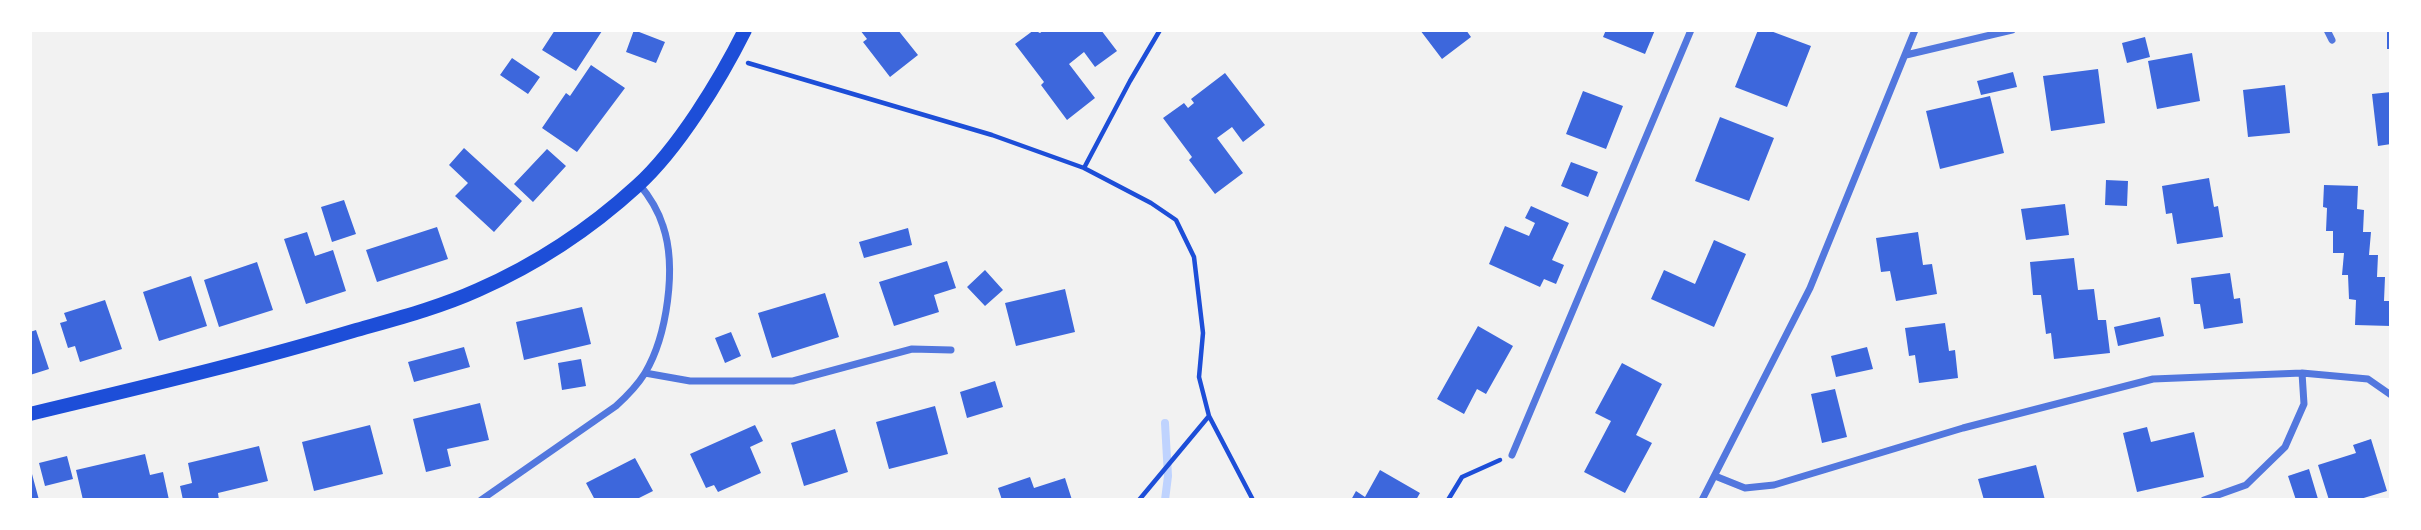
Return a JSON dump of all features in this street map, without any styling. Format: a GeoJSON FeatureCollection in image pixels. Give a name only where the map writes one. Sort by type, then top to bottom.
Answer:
{"type":"FeatureCollection","features":[{"type":"Feature","properties":{"kind":"main road"},"geometry":{"type":"LineString","coordinates":[[30,414],[297,348],[449,303],[508,276],[600,216],[639,184],[699,108],[745,30]]}},
{"type":"Feature","properties":{"kind":"street"},"geometry":{"type":"LineString","coordinates":[[1512,455],[1691,30]]}},
{"type":"Feature","properties":{"kind":"street"},"geometry":{"type":"LineString","coordinates":[[1702,500],[1810,288],[1915,30]]}},
{"type":"Feature","properties":{"kind":"street"},"geometry":{"type":"LineString","coordinates":[[1906,55],[2012,30]]}},
{"type":"Feature","properties":{"kind":"street"},"geometry":{"type":"LineString","coordinates":[[2327,30],[2333,40]]}},
{"type":"Feature","properties":{"kind":"street"},"geometry":{"type":"LineString","coordinates":[[481,500],[616,406],[645,373],[656,348],[664,316],[669,268],[663,226],[652,200],[639,184]]}},
{"type":"Feature","properties":{"kind":"street"},"geometry":{"type":"LineString","coordinates":[[645,373],[690,381],[793,381],[912,349],[951,350]]}},
{"type":"Feature","properties":{"kind":"street"},"geometry":{"type":"LineString","coordinates":[[1715,476],[1745,488],[1774,485],[1962,428],[2153,379],[2302,373],[2368,379],[2391,395]]}},
{"type":"Feature","properties":{"kind":"street"},"geometry":{"type":"LineString","coordinates":[[2204,500],[2246,485],[2285,447],[2304,404],[2302,373]]}},
{"type":"Feature","properties":{"kind":"path"},"geometry":{"type":"LineString","coordinates":[[1084,169],[1160,30]]}},
{"type":"Feature","properties":{"kind":"path"},"geometry":{"type":"LineString","coordinates":[[731,57],[992,135],[1084,169],[1176,220],[1194,257],[1203,333],[1199,377],[1209,416],[1253,500]]}},
{"type":"Feature","properties":{"kind":"path"},"geometry":{"type":"LineString","coordinates":[[1139,500],[1209,416]]}},
{"type":"Feature","properties":{"kind":"path"},"geometry":{"type":"LineString","coordinates":[[1448,500],[1462,477],[1512,455]]}},
{"type":"Feature","properties":{"kind":"building"},"geometry":{"type":"Polygon","coordinates":[[[555,30],[602,31],[576,71],[542,50],[555,30]]]}},
{"type":"Feature","properties":{"kind":"building"},"geometry":{"type":"Polygon","coordinates":[[[634,30],[665,42],[656,63],[626,52],[634,30]]]}},
{"type":"Feature","properties":{"kind":"building"},"geometry":{"type":"Polygon","coordinates":[[[860,30],[898,30],[918,55],[890,77],[863,42],[867,39],[860,30]]]}},
{"type":"Feature","properties":{"kind":"building"},"geometry":{"type":"Polygon","coordinates":[[[1034,30],[1040,33],[1044,30],[1101,30],[1117,51],[1095,67],[1084,52],[1069,64],[1095,98],[1067,120],[1041,85],[1044,82],[1015,44],[1034,30]]]}},
{"type":"Feature","properties":{"kind":"building"},"geometry":{"type":"Polygon","coordinates":[[[1420,30],[1466,30],[1471,37],[1442,59],[1420,30]]]}},
{"type":"Feature","properties":{"kind":"building"},"geometry":{"type":"Polygon","coordinates":[[[1606,30],[1655,30],[1645,54],[1603,37],[1606,30]]]}},
{"type":"Feature","properties":{"kind":"building"},"geometry":{"type":"Polygon","coordinates":[[[1758,30],[1768,30],[1811,46],[1787,107],[1735,87],[1758,30]]]}},
{"type":"Feature","properties":{"kind":"building"},"geometry":{"type":"Polygon","coordinates":[[[2387,30],[2391,30],[2391,49],[2387,49],[2387,30]]]}},
{"type":"Feature","properties":{"kind":"building"},"geometry":{"type":"Polygon","coordinates":[[[2145,37],[2150,57],[2127,63],[2122,43],[2145,37]]]}},
{"type":"Feature","properties":{"kind":"building"},"geometry":{"type":"Polygon","coordinates":[[[2192,53],[2200,101],[2157,109],[2148,61],[2192,53]]]}},
{"type":"Feature","properties":{"kind":"building"},"geometry":{"type":"Polygon","coordinates":[[[512,58],[540,77],[528,94],[500,75],[512,58]]]}},
{"type":"Feature","properties":{"kind":"building"},"geometry":{"type":"Polygon","coordinates":[[[591,65],[625,88],[577,152],[542,128],[566,93],[570,96],[591,65]]]}},
{"type":"Feature","properties":{"kind":"building"},"geometry":{"type":"Polygon","coordinates":[[[2098,69],[2105,123],[2051,131],[2043,76],[2098,69]]]}},
{"type":"Feature","properties":{"kind":"building"},"geometry":{"type":"Polygon","coordinates":[[[2013,72],[2017,87],[1981,95],[1977,81],[2013,72]]]}},
{"type":"Feature","properties":{"kind":"building"},"geometry":{"type":"Polygon","coordinates":[[[1225,73],[1265,125],[1243,142],[1232,127],[1217,138],[1243,173],[1215,194],[1189,160],[1192,157],[1163,118],[1184,103],[1188,108],[1194,103],[1191,99],[1225,73]]]}},
{"type":"Feature","properties":{"kind":"building"},"geometry":{"type":"Polygon","coordinates":[[[2285,85],[2290,133],[2248,137],[2243,90],[2285,85]]]}},
{"type":"Feature","properties":{"kind":"building"},"geometry":{"type":"Polygon","coordinates":[[[1583,91],[1623,106],[1606,149],[1566,134],[1583,91]]]}},
{"type":"Feature","properties":{"kind":"building"},"geometry":{"type":"Polygon","coordinates":[[[2391,92],[2391,144],[2378,146],[2372,94],[2391,92]]]}},
{"type":"Feature","properties":{"kind":"building"},"geometry":{"type":"Polygon","coordinates":[[[1990,96],[2004,153],[1940,169],[1926,111],[1990,96]]]}},
{"type":"Feature","properties":{"kind":"building"},"geometry":{"type":"Polygon","coordinates":[[[1720,117],[1774,138],[1749,201],[1695,181],[1720,117]]]}},
{"type":"Feature","properties":{"kind":"building"},"geometry":{"type":"Polygon","coordinates":[[[464,148],[522,201],[494,232],[455,196],[468,183],[449,165],[464,148]]]}},
{"type":"Feature","properties":{"kind":"building"},"geometry":{"type":"Polygon","coordinates":[[[547,149],[566,166],[533,202],[514,184],[547,149]]]}},
{"type":"Feature","properties":{"kind":"building"},"geometry":{"type":"Polygon","coordinates":[[[1571,162],[1598,172],[1588,197],[1561,186],[1571,162]]]}},
{"type":"Feature","properties":{"kind":"building"},"geometry":{"type":"Polygon","coordinates":[[[2209,178],[2214,207],[2218,206],[2223,237],[2177,244],[2172,213],[2166,214],[2162,186],[2209,178]]]}},
{"type":"Feature","properties":{"kind":"building"},"geometry":{"type":"Polygon","coordinates":[[[2106,180],[2128,181],[2127,206],[2105,205],[2106,180]]]}},
{"type":"Feature","properties":{"kind":"building"},"geometry":{"type":"Polygon","coordinates":[[[2324,185],[2358,186],[2357,209],[2364,210],[2363,232],[2371,232],[2369,255],[2378,255],[2377,277],[2385,277],[2384,301],[2391,301],[2391,326],[2355,325],[2356,300],[2349,299],[2348,275],[2342,275],[2344,253],[2333,253],[2333,231],[2326,231],[2324,185]]]}},
{"type":"Feature","properties":{"kind":"building"},"geometry":{"type":"Polygon","coordinates":[[[344,200],[356,234],[332,242],[321,207],[344,200]]]}},
{"type":"Feature","properties":{"kind":"building"},"geometry":{"type":"Polygon","coordinates":[[[2065,204],[2069,235],[2026,240],[2021,209],[2065,204]]]}},
{"type":"Feature","properties":{"kind":"building"},"geometry":{"type":"Polygon","coordinates":[[[1531,206],[1569,223],[1552,260],[1564,265],[1556,284],[1544,279],[1540,287],[1489,264],[1505,226],[1529,236],[1535,223],[1525,218],[1531,206]]]}},
{"type":"Feature","properties":{"kind":"building"},"geometry":{"type":"Polygon","coordinates":[[[437,227],[448,259],[377,282],[366,250],[437,227]]]}},
{"type":"Feature","properties":{"kind":"building"},"geometry":{"type":"Polygon","coordinates":[[[908,228],[912,245],[864,258],[859,242],[908,228]]]}},
{"type":"Feature","properties":{"kind":"building"},"geometry":{"type":"Polygon","coordinates":[[[307,232],[315,256],[333,250],[346,291],[306,304],[284,239],[307,232]]]}},
{"type":"Feature","properties":{"kind":"building"},"geometry":{"type":"Polygon","coordinates":[[[1918,232],[1923,265],[1932,264],[1937,294],[1896,301],[1890,271],[1881,272],[1876,238],[1918,232]]]}},
{"type":"Feature","properties":{"kind":"building"},"geometry":{"type":"Polygon","coordinates":[[[1714,240],[1746,254],[1714,327],[1651,299],[1664,270],[1695,284],[1714,240]]]}},
{"type":"Feature","properties":{"kind":"building"},"geometry":{"type":"Polygon","coordinates":[[[2074,258],[2078,290],[2094,289],[2098,320],[2106,320],[2110,353],[2054,359],[2051,333],[2046,334],[2041,295],[2033,295],[2030,262],[2074,258]]]}},
{"type":"Feature","properties":{"kind":"building"},"geometry":{"type":"Polygon","coordinates":[[[947,261],[956,288],[934,295],[939,312],[894,326],[879,282],[947,261]]]}},
{"type":"Feature","properties":{"kind":"building"},"geometry":{"type":"Polygon","coordinates":[[[257,262],[273,310],[219,327],[204,280],[257,262]]]}},
{"type":"Feature","properties":{"kind":"building"},"geometry":{"type":"Polygon","coordinates":[[[985,270],[1003,290],[985,306],[967,287],[985,270]]]}},
{"type":"Feature","properties":{"kind":"building"},"geometry":{"type":"Polygon","coordinates":[[[2230,273],[2234,299],[2240,298],[2243,323],[2204,329],[2200,304],[2194,304],[2191,278],[2230,273]]]}},
{"type":"Feature","properties":{"kind":"building"},"geometry":{"type":"Polygon","coordinates":[[[191,276],[207,326],[159,341],[143,292],[191,276]]]}},
{"type":"Feature","properties":{"kind":"building"},"geometry":{"type":"Polygon","coordinates":[[[1065,289],[1075,332],[1016,346],[1005,303],[1065,289]]]}},
{"type":"Feature","properties":{"kind":"building"},"geometry":{"type":"Polygon","coordinates":[[[825,293],[839,337],[772,358],[758,313],[825,293]]]}},
{"type":"Feature","properties":{"kind":"building"},"geometry":{"type":"Polygon","coordinates":[[[105,300],[122,349],[80,362],[75,346],[68,348],[60,323],[67,321],[64,313],[105,300]]]}},
{"type":"Feature","properties":{"kind":"building"},"geometry":{"type":"Polygon","coordinates":[[[582,307],[591,344],[524,360],[516,322],[582,307]]]}},
{"type":"Feature","properties":{"kind":"building"},"geometry":{"type":"Polygon","coordinates":[[[2160,317],[2164,336],[2118,346],[2114,327],[2160,317]]]}},
{"type":"Feature","properties":{"kind":"building"},"geometry":{"type":"Polygon","coordinates":[[[1945,323],[1949,351],[1955,350],[1958,378],[1919,383],[1915,355],[1909,356],[1905,328],[1945,323]]]}},
{"type":"Feature","properties":{"kind":"building"},"geometry":{"type":"Polygon","coordinates":[[[1478,326],[1513,346],[1486,394],[1477,389],[1464,414],[1437,399],[1478,326]]]}},
{"type":"Feature","properties":{"kind":"building"},"geometry":{"type":"Polygon","coordinates":[[[36,330],[49,369],[30,375],[30,332],[36,330]]]}},
{"type":"Feature","properties":{"kind":"building"},"geometry":{"type":"Polygon","coordinates":[[[731,332],[741,356],[725,363],[715,338],[731,332]]]}},
{"type":"Feature","properties":{"kind":"building"},"geometry":{"type":"Polygon","coordinates":[[[464,347],[470,367],[414,382],[408,362],[464,347]]]}},
{"type":"Feature","properties":{"kind":"building"},"geometry":{"type":"Polygon","coordinates":[[[1867,347],[1873,369],[1836,377],[1831,356],[1867,347]]]}},
{"type":"Feature","properties":{"kind":"building"},"geometry":{"type":"Polygon","coordinates":[[[581,359],[586,386],[562,390],[558,363],[581,359]]]}},
{"type":"Feature","properties":{"kind":"building"},"geometry":{"type":"Polygon","coordinates":[[[1622,363],[1662,384],[1636,435],[1652,443],[1625,493],[1584,472],[1611,421],[1595,413],[1622,363]]]}},
{"type":"Feature","properties":{"kind":"building"},"geometry":{"type":"Polygon","coordinates":[[[995,381],[1003,407],[967,418],[960,392],[995,381]]]}},
{"type":"Feature","properties":{"kind":"building"},"geometry":{"type":"Polygon","coordinates":[[[1835,389],[1847,437],[1822,443],[1811,394],[1835,389]]]}},
{"type":"Feature","properties":{"kind":"building"},"geometry":{"type":"Polygon","coordinates":[[[480,403],[489,440],[447,449],[451,466],[426,472],[413,419],[480,403]]]}},
{"type":"Feature","properties":{"kind":"building"},"geometry":{"type":"Polygon","coordinates":[[[935,406],[948,454],[889,469],[876,422],[935,406]]]}},
{"type":"Feature","properties":{"kind":"building"},"geometry":{"type":"Polygon","coordinates":[[[370,425],[383,474],[314,491],[302,442],[370,425]]]}},
{"type":"Feature","properties":{"kind":"building"},"geometry":{"type":"Polygon","coordinates":[[[755,425],[763,441],[750,447],[761,473],[718,492],[714,485],[706,488],[690,454],[755,425]]]}},
{"type":"Feature","properties":{"kind":"building"},"geometry":{"type":"Polygon","coordinates":[[[2147,427],[2151,442],[2194,432],[2204,477],[2137,492],[2123,433],[2147,427]]]}},
{"type":"Feature","properties":{"kind":"building"},"geometry":{"type":"Polygon","coordinates":[[[835,429],[848,472],[804,486],[791,443],[835,429]]]}},
{"type":"Feature","properties":{"kind":"building"},"geometry":{"type":"Polygon","coordinates":[[[2371,439],[2387,491],[2357,500],[2329,500],[2318,465],[2356,453],[2353,445],[2371,439]]]}},
{"type":"Feature","properties":{"kind":"building"},"geometry":{"type":"Polygon","coordinates":[[[259,446],[268,481],[218,493],[219,500],[183,500],[180,486],[192,483],[188,463],[259,446]]]}},
{"type":"Feature","properties":{"kind":"building"},"geometry":{"type":"Polygon","coordinates":[[[145,454],[150,475],[163,472],[169,500],[83,500],[76,470],[145,454]]]}},
{"type":"Feature","properties":{"kind":"building"},"geometry":{"type":"Polygon","coordinates":[[[67,456],[73,479],[45,486],[39,463],[67,456]]]}},
{"type":"Feature","properties":{"kind":"building"},"geometry":{"type":"Polygon","coordinates":[[[635,458],[653,491],[635,500],[595,500],[586,483],[635,458]]]}},
{"type":"Feature","properties":{"kind":"building"},"geometry":{"type":"Polygon","coordinates":[[[2036,465],[2045,500],[1984,500],[1978,479],[2036,465]]]}},
{"type":"Feature","properties":{"kind":"building"},"geometry":{"type":"Polygon","coordinates":[[[2309,469],[2318,499],[2296,500],[2288,476],[2309,469]]]}},
{"type":"Feature","properties":{"kind":"building"},"geometry":{"type":"Polygon","coordinates":[[[1380,470],[1420,493],[1416,500],[1351,500],[1356,491],[1365,497],[1380,470]]]}},
{"type":"Feature","properties":{"kind":"building"},"geometry":{"type":"Polygon","coordinates":[[[32,474],[39,500],[30,500],[32,474]]]}},
{"type":"Feature","properties":{"kind":"building"},"geometry":{"type":"Polygon","coordinates":[[[1030,477],[1034,488],[1065,478],[1072,500],[1002,500],[998,488],[1030,477]]]}},
{"type":"Feature","properties":{"kind":"waterway"},"geometry":{"type":"LineString","coordinates":[[1165,423],[1168,476],[1165,500]]}}]}
